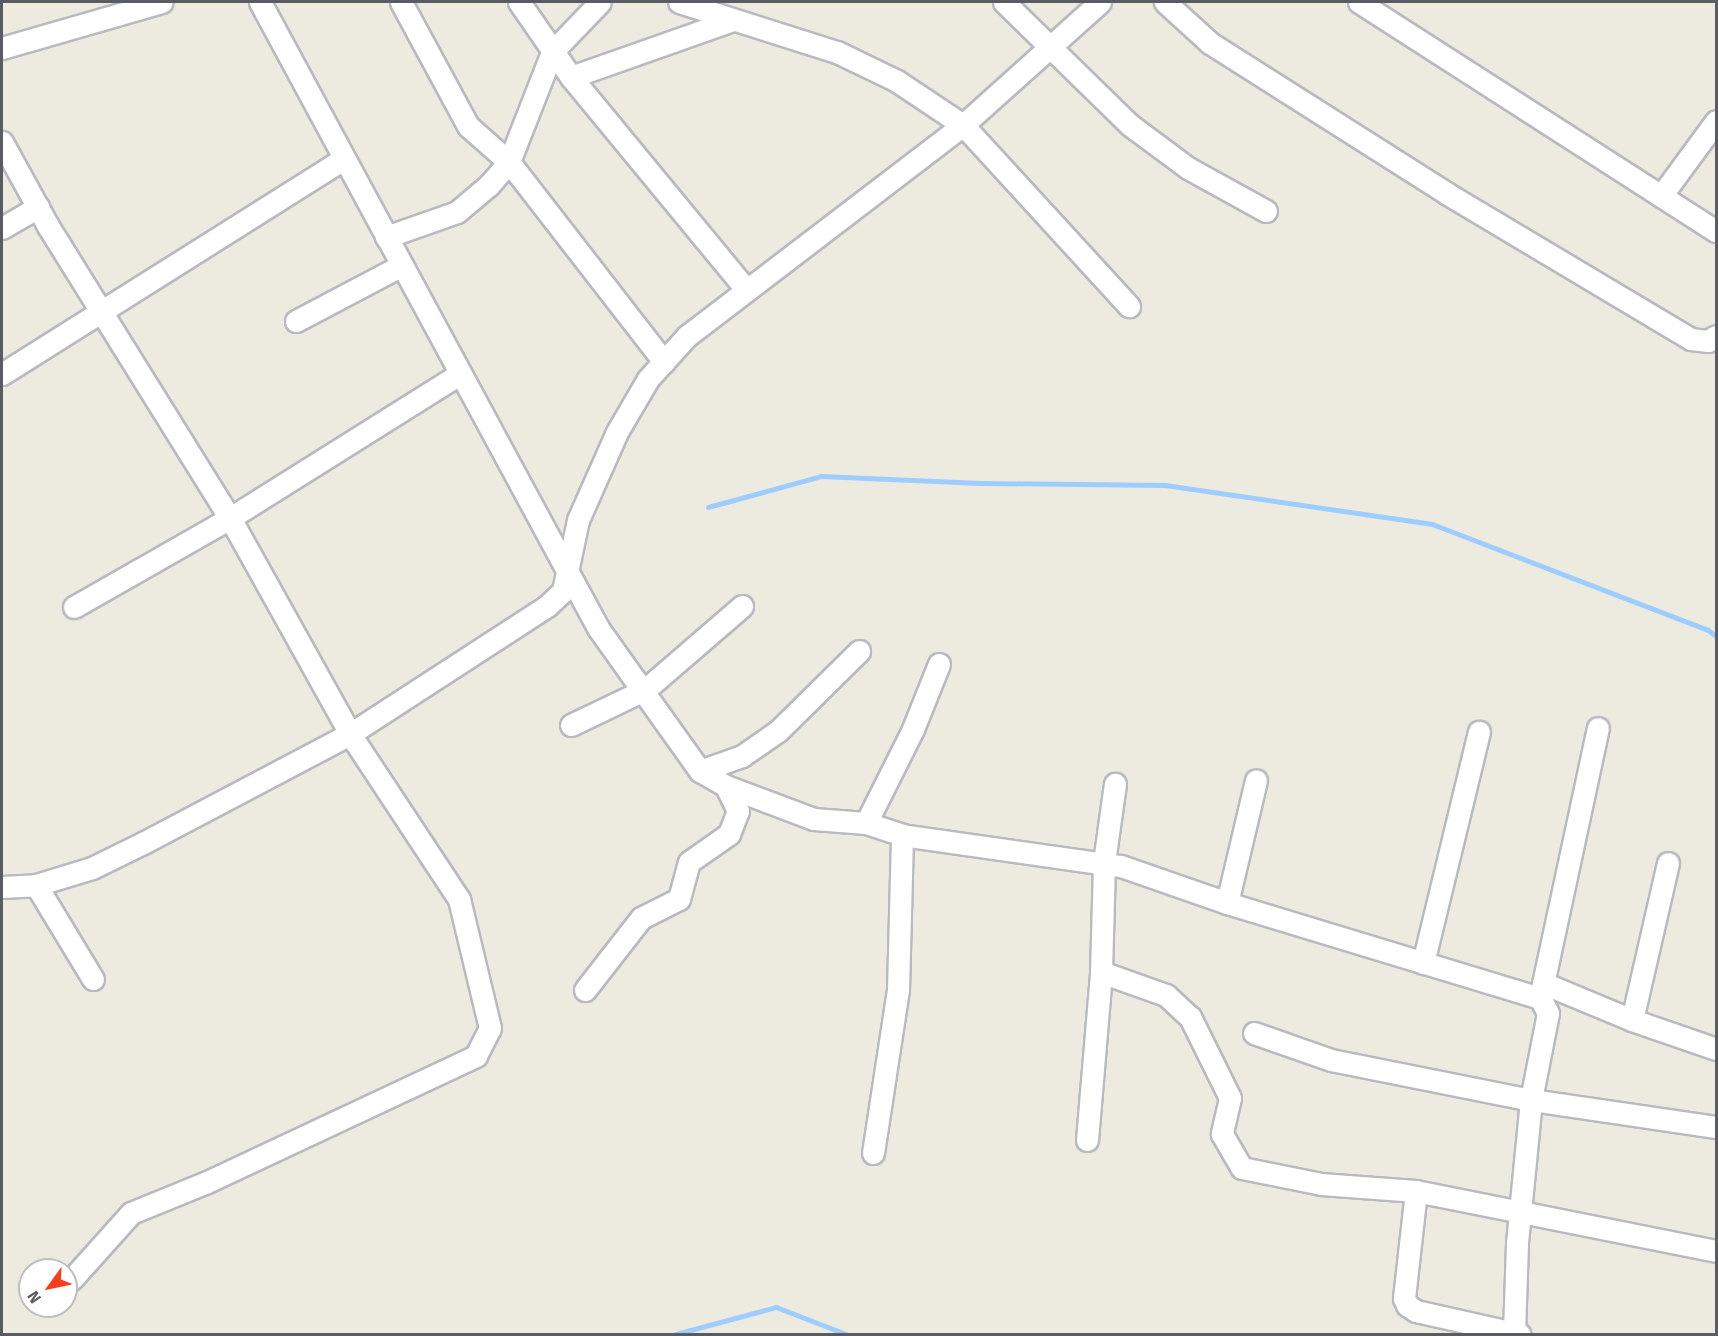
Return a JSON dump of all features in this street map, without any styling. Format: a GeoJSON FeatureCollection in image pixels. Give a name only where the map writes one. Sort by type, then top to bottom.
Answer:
{"type":"FeatureCollection","features":[{"type":"Feature","properties":{"kind":"street"},"geometry":{"type":"LineString","coordinates":[[2,48],[161,2]]}},
{"type":"Feature","properties":{"kind":"street"},"geometry":{"type":"LineString","coordinates":[[260,2],[598,628],[646,689],[700,771],[726,786],[814,819],[866,823],[902,835],[1104,862],[1227,903],[1423,963],[1541,991],[1716,1049]]}},
{"type":"Feature","properties":{"kind":"street"},"geometry":{"type":"LineString","coordinates":[[401,2],[468,126],[508,162],[664,362]]}},
{"type":"Feature","properties":{"kind":"street"},"geometry":{"type":"LineString","coordinates":[[519,2],[571,77],[745,288]]}},
{"type":"Feature","properties":{"kind":"street"},"geometry":{"type":"LineString","coordinates":[[386,237],[457,212],[508,162],[552,52],[600,2]]}},
{"type":"Feature","properties":{"kind":"street"},"geometry":{"type":"LineString","coordinates":[[679,2],[837,52],[897,81],[963,125],[1129,306]]}},
{"type":"Feature","properties":{"kind":"street"},"geometry":{"type":"LineString","coordinates":[[1004,2],[1130,125],[1188,168],[1266,211]]}},
{"type":"Feature","properties":{"kind":"street"},"geometry":{"type":"LineString","coordinates":[[2,887],[36,885],[92,868],[350,734],[547,606],[562,591],[569,573],[578,520],[617,432],[648,379],[687,336],[745,288],[963,125],[1100,2]]}},
{"type":"Feature","properties":{"kind":"street"},"geometry":{"type":"LineString","coordinates":[[1165,2],[1210,43],[1446,193],[1691,339],[1708,340],[1716,336]]}},
{"type":"Feature","properties":{"kind":"street"},"geometry":{"type":"LineString","coordinates":[[1362,2],[1716,231]]}},
{"type":"Feature","properties":{"kind":"street"},"geometry":{"type":"LineString","coordinates":[[571,77],[733,20]]}},
{"type":"Feature","properties":{"kind":"street"},"geometry":{"type":"LineString","coordinates":[[1661,196],[1716,121]]}},
{"type":"Feature","properties":{"kind":"street"},"geometry":{"type":"LineString","coordinates":[[2,142],[38,207],[230,518],[350,734],[459,898],[490,1028],[476,1056],[207,1182],[131,1213],[78,1272]]}},
{"type":"Feature","properties":{"kind":"street"},"geometry":{"type":"LineString","coordinates":[[2,375],[101,310],[344,159]]}},
{"type":"Feature","properties":{"kind":"street"},"geometry":{"type":"LineString","coordinates":[[2,228],[38,207]]}},
{"type":"Feature","properties":{"kind":"street"},"geometry":{"type":"LineString","coordinates":[[296,321],[402,265]]}},
{"type":"Feature","properties":{"kind":"street"},"geometry":{"type":"LineString","coordinates":[[74,607],[230,518],[459,374]]}},
{"type":"Feature","properties":{"kind":"street"},"geometry":{"type":"LineString","coordinates":[[571,725],[646,689],[742,606]]}},
{"type":"Feature","properties":{"kind":"street"},"geometry":{"type":"LineString","coordinates":[[700,771],[742,756],[778,731],[859,651]]}},
{"type":"Feature","properties":{"kind":"street"},"geometry":{"type":"LineString","coordinates":[[866,823],[913,729],[939,664]]}},
{"type":"Feature","properties":{"kind":"street"},"geometry":{"type":"LineString","coordinates":[[1416,1191],[1404,1299],[1407,1305],[1416,1311],[1516,1334],[1521,1214],[1531,1100],[1548,1013],[1541,991],[1598,728]]}},
{"type":"Feature","properties":{"kind":"street"},"geometry":{"type":"LineString","coordinates":[[1423,963],[1479,732]]}},
{"type":"Feature","properties":{"kind":"street"},"geometry":{"type":"LineString","coordinates":[[1227,903],[1256,780]]}},
{"type":"Feature","properties":{"kind":"street"},"geometry":{"type":"LineString","coordinates":[[1087,1140],[1101,972],[1104,862],[1115,784]]}},
{"type":"Feature","properties":{"kind":"street"},"geometry":{"type":"LineString","coordinates":[[585,990],[641,918],[679,899],[689,862],[729,834],[738,811],[726,786]]}},
{"type":"Feature","properties":{"kind":"street"},"geometry":{"type":"LineString","coordinates":[[873,1153],[898,990],[902,835]]}},
{"type":"Feature","properties":{"kind":"street"},"geometry":{"type":"LineString","coordinates":[[1632,1020],[1668,863]]}},
{"type":"Feature","properties":{"kind":"street"},"geometry":{"type":"LineString","coordinates":[[36,885],[93,979]]}},
{"type":"Feature","properties":{"kind":"street"},"geometry":{"type":"LineString","coordinates":[[1101,972],[1166,995],[1190,1017],[1230,1098],[1222,1134],[1242,1168],[1321,1184],[1416,1191],[1521,1214],[1716,1251]]}},
{"type":"Feature","properties":{"kind":"street"},"geometry":{"type":"LineString","coordinates":[[1254,1033],[1331,1060],[1531,1100],[1716,1127]]}},
{"type":"Feature","properties":{"kind":"waterway"},"geometry":{"type":"LineString","coordinates":[[708,507],[821,476],[980,483],[1165,485],[1432,524],[1708,630],[1716,636]]}},
{"type":"Feature","properties":{"kind":"waterway"},"geometry":{"type":"LineString","coordinates":[[676,1334],[776,1307],[846,1334]]}}]}
